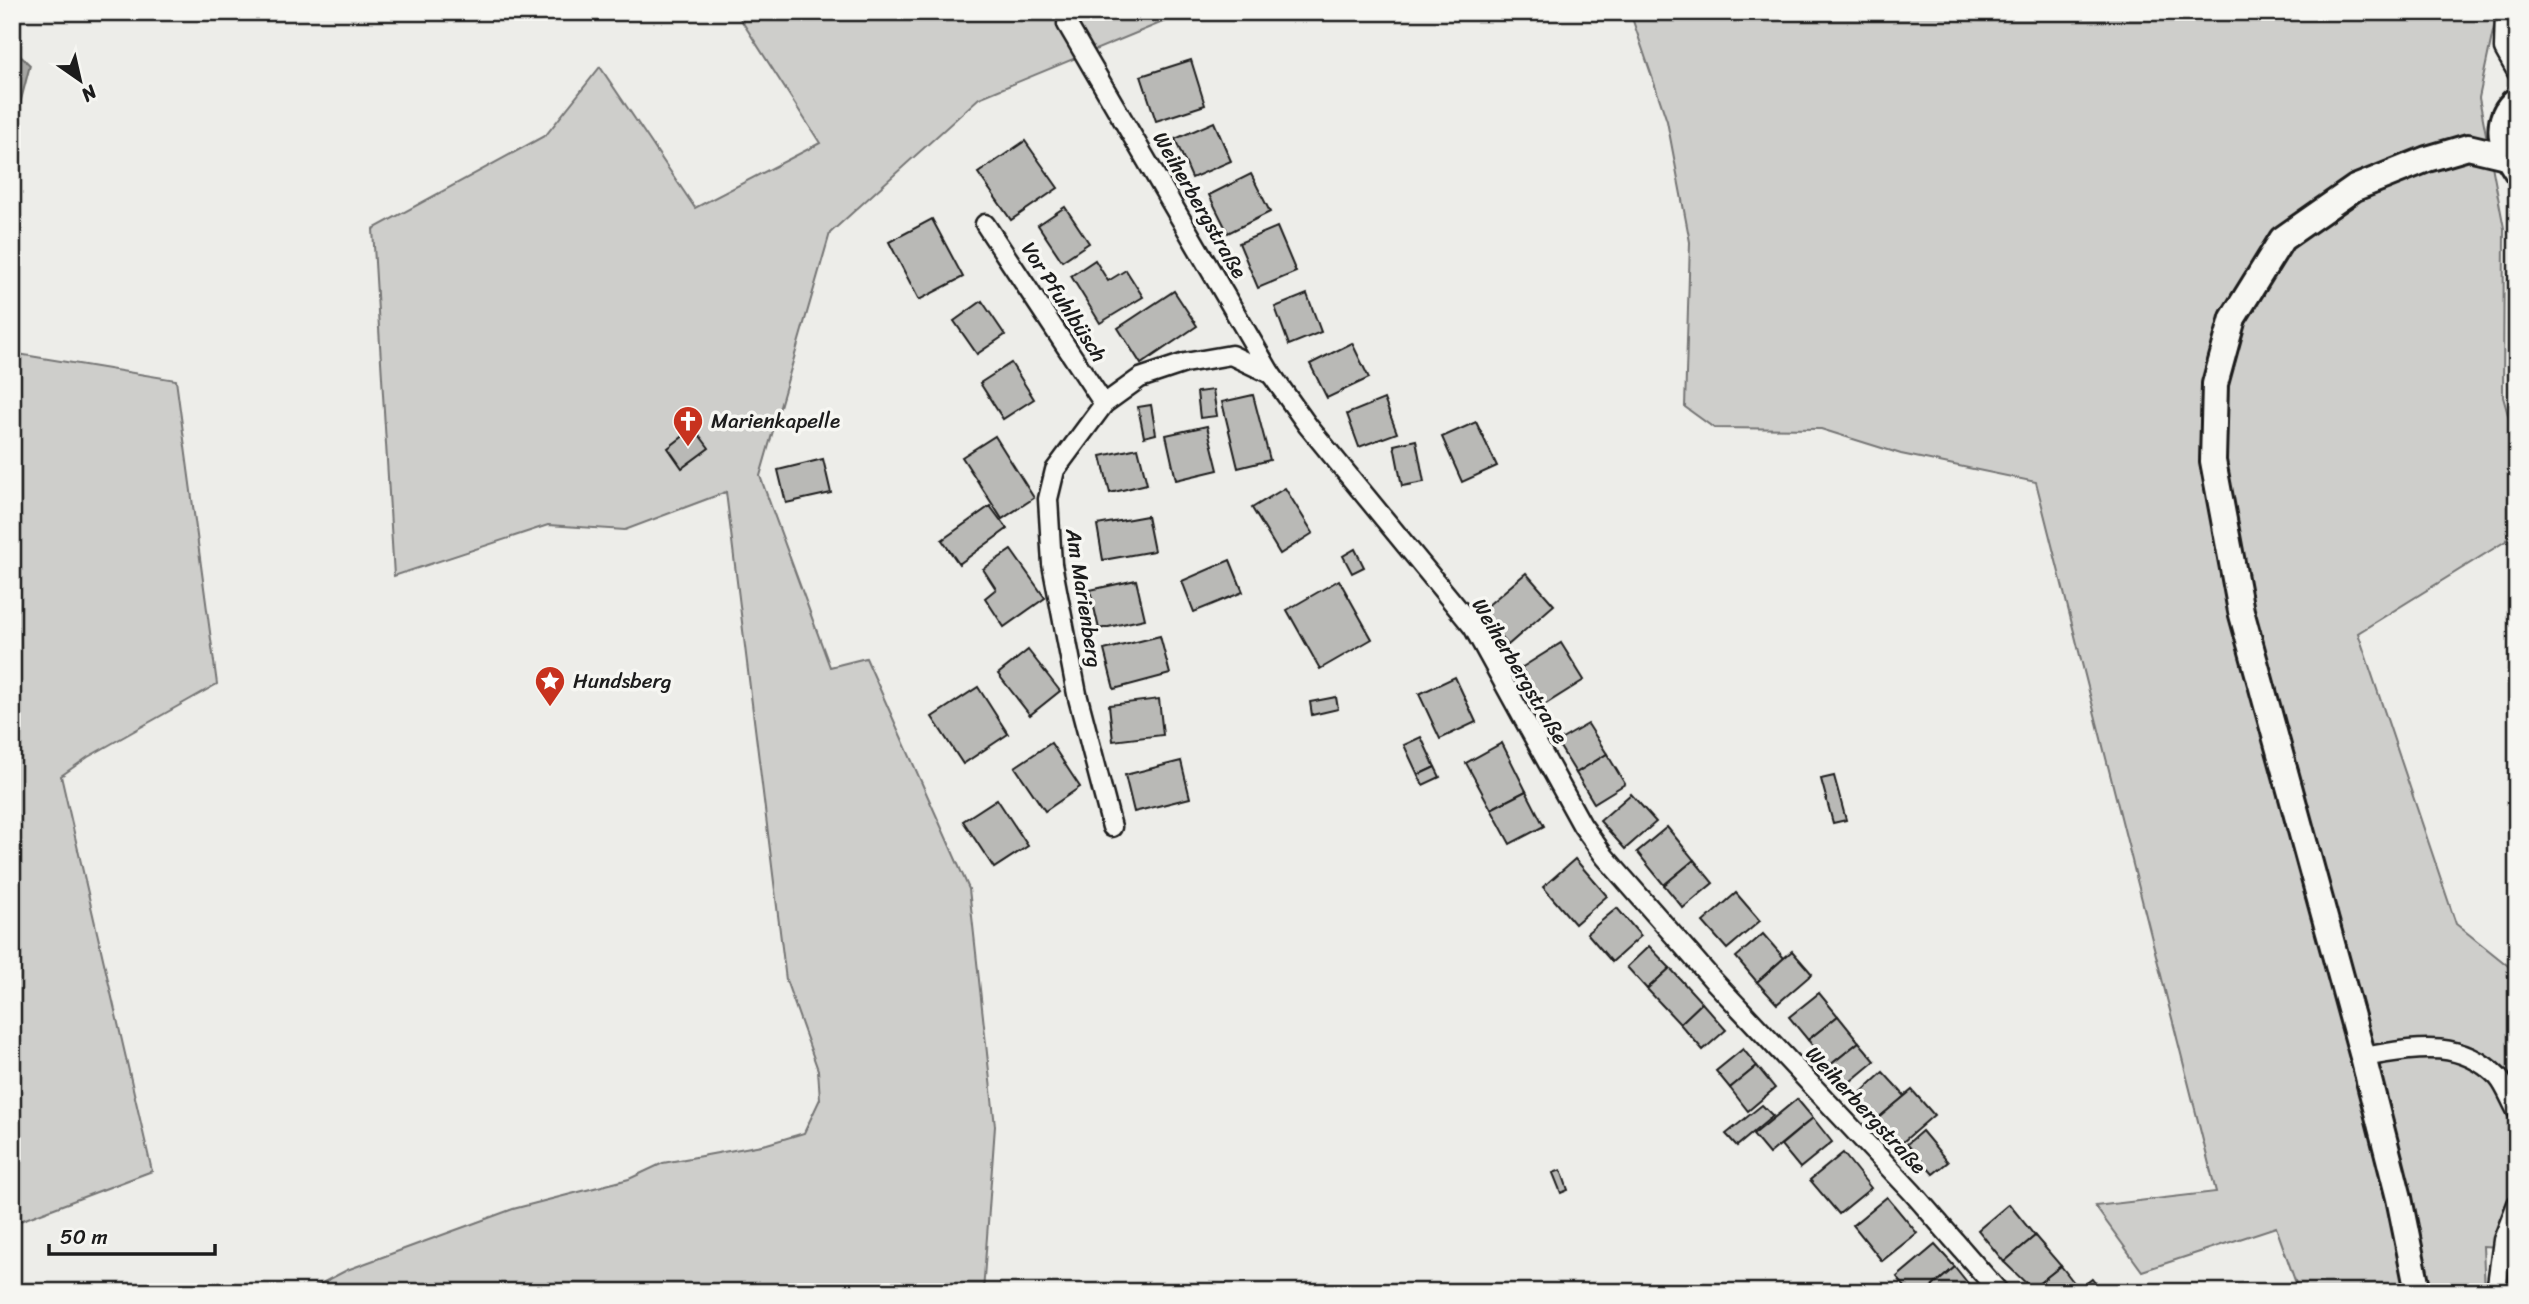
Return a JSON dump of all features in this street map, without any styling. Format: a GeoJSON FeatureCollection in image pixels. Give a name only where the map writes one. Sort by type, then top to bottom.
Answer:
{"type":"FeatureCollection","features":[{"type":"Feature","properties":{"kind":"street"},"geometry":{"type":"LineString","coordinates":[[2505,12],[2504,50],[2517,72]]}},
{"type":"Feature","properties":{"kind":"street","name":"Weiherbergstraße"},"geometry":{"type":"LineString","coordinates":[[1067,24],[1271,374],[1308,426],[1473,627],[1583,825],[1605,857],[1712,979],[1912,1192],[1999,1292]]}},
{"type":"Feature","properties":{"kind":"street"},"geometry":{"type":"LineString","coordinates":[[2512,164],[2501,138],[2502,120],[2517,99]]}},
{"type":"Feature","properties":{"kind":"street"},"geometry":{"type":"LineString","coordinates":[[2418,1292],[2399,1198],[2363,1057],[2241,611],[2213,461],[2215,384],[2233,318],[2282,239],[2355,188],[2427,159],[2468,147],[2512,164]]}},
{"type":"Feature","properties":{"kind":"street","name":"Vor Pfuhlbüsch"},"geometry":{"type":"LineString","coordinates":[[985,224],[1104,404]]}},
{"type":"Feature","properties":{"kind":"street","name":"Am Marienberg"},"geometry":{"type":"LineString","coordinates":[[1112,827],[1072,668],[1052,564],[1048,499],[1055,470],[1104,404],[1140,378],[1185,363],[1231,355],[1271,374]]}},
{"type":"Feature","properties":{"kind":"street"},"geometry":{"type":"LineString","coordinates":[[2363,1057],[2435,1046],[2469,1056],[2499,1078],[2517,1111]]}},
{"type":"Feature","properties":{"kind":"street"},"geometry":{"type":"LineString","coordinates":[[2496,1292],[2503,1240],[2517,1204]]}},
{"type":"Feature","properties":{"kind":"shaded area"},"geometry":{"type":"Polygon","coordinates":[[[736,12],[1187,12],[979,98],[830,233],[760,476],[830,667],[866,658],[969,889],[995,1126],[983,1292],[305,1292],[347,1270],[513,1209],[629,1179],[663,1163],[767,1144],[804,1133],[820,1099],[818,1070],[786,980],[726,492],[625,530],[548,525],[394,576],[373,229],[546,135],[600,67],[695,208],[820,143],[736,12]]]}},
{"type":"Feature","properties":{"kind":"shaded area"},"geometry":{"type":"Polygon","coordinates":[[[1630,12],[2497,12],[2479,98],[2504,228],[2503,397],[2517,446],[2517,534],[2358,633],[2456,924],[2517,973],[2517,1248],[2483,1246],[2485,1292],[2299,1292],[2276,1227],[2142,1271],[2095,1206],[2216,1192],[2036,482],[1901,454],[1821,429],[1714,428],[1685,407],[1690,242],[1667,121],[1630,12]]]}},
{"type":"Feature","properties":{"kind":"shaded area"},"geometry":{"type":"Polygon","coordinates":[[[12,48],[30,65],[12,135],[12,48]]]}},
{"type":"Feature","properties":{"kind":"shaded area"},"geometry":{"type":"Polygon","coordinates":[[[12,353],[176,380],[217,684],[88,757],[61,776],[152,1171],[12,1224],[12,353]]]}},
{"type":"Feature","properties":{"kind":"building"},"geometry":{"type":"Polygon","coordinates":[[[1191,60],[1205,105],[1156,121],[1141,76],[1191,60]]]}},
{"type":"Feature","properties":{"kind":"building"},"geometry":{"type":"Polygon","coordinates":[[[1214,122],[1231,161],[1192,178],[1175,139],[1214,122]]]}},
{"type":"Feature","properties":{"kind":"building"},"geometry":{"type":"Polygon","coordinates":[[[1025,141],[1058,188],[1011,220],[978,173],[1025,141]]]}},
{"type":"Feature","properties":{"kind":"building"},"geometry":{"type":"Polygon","coordinates":[[[1251,174],[1270,212],[1228,233],[1209,195],[1251,174]]]}},
{"type":"Feature","properties":{"kind":"building"},"geometry":{"type":"Polygon","coordinates":[[[1065,207],[1089,243],[1062,261],[1038,225],[1065,207]]]}},
{"type":"Feature","properties":{"kind":"building"},"geometry":{"type":"Polygon","coordinates":[[[932,219],[963,277],[919,300],[889,242],[932,219]]]}},
{"type":"Feature","properties":{"kind":"building"},"geometry":{"type":"Polygon","coordinates":[[[1277,227],[1296,272],[1258,288],[1239,243],[1277,227]]]}},
{"type":"Feature","properties":{"kind":"building"},"geometry":{"type":"Polygon","coordinates":[[[1095,260],[1108,281],[1126,270],[1143,297],[1100,323],[1071,276],[1095,260]]]}},
{"type":"Feature","properties":{"kind":"building"},"geometry":{"type":"Polygon","coordinates":[[[1174,291],[1197,326],[1141,364],[1118,328],[1174,291]]]}},
{"type":"Feature","properties":{"kind":"building"},"geometry":{"type":"Polygon","coordinates":[[[1307,294],[1321,332],[1289,345],[1275,307],[1307,294]]]}},
{"type":"Feature","properties":{"kind":"building"},"geometry":{"type":"Polygon","coordinates":[[[982,301],[1005,335],[977,354],[954,321],[982,301]]]}},
{"type":"Feature","properties":{"kind":"building"},"geometry":{"type":"Polygon","coordinates":[[[1352,343],[1369,378],[1327,398],[1310,364],[1352,343]]]}},
{"type":"Feature","properties":{"kind":"building"},"geometry":{"type":"Polygon","coordinates":[[[1011,363],[1034,399],[1003,419],[980,383],[1011,363]]]}},
{"type":"Feature","properties":{"kind":"building"},"geometry":{"type":"Polygon","coordinates":[[[1213,390],[1217,416],[1200,418],[1197,392],[1213,390]]]}},
{"type":"Feature","properties":{"kind":"building"},"geometry":{"type":"Polygon","coordinates":[[[1253,395],[1270,460],[1238,468],[1222,402],[1253,395]]]}},
{"type":"Feature","properties":{"kind":"building"},"geometry":{"type":"Polygon","coordinates":[[[1384,399],[1397,433],[1359,447],[1347,414],[1384,399]]]}},
{"type":"Feature","properties":{"kind":"building"},"geometry":{"type":"Polygon","coordinates":[[[1151,405],[1156,434],[1144,437],[1138,407],[1151,405]]]}},
{"type":"Feature","properties":{"kind":"building"},"geometry":{"type":"Polygon","coordinates":[[[1476,422],[1497,466],[1462,482],[1442,437],[1476,422]]]}},
{"type":"Feature","properties":{"kind":"building"},"geometry":{"type":"Polygon","coordinates":[[[1207,426],[1218,470],[1176,480],[1166,435],[1207,426]]]}},
{"type":"Feature","properties":{"kind":"building","name":"Marienkapelle"},"geometry":{"type":"Polygon","coordinates":[[[694,428],[709,448],[682,468],[668,448],[694,428]]]}},
{"type":"Feature","properties":{"kind":"building"},"geometry":{"type":"Polygon","coordinates":[[[995,436],[1034,498],[1002,519],[962,457],[995,436]]]}},
{"type":"Feature","properties":{"kind":"building"},"geometry":{"type":"Polygon","coordinates":[[[1416,440],[1424,482],[1402,486],[1394,445],[1416,440]]]}},
{"type":"Feature","properties":{"kind":"building"},"geometry":{"type":"Polygon","coordinates":[[[1138,448],[1147,484],[1110,493],[1101,456],[1138,448]]]}},
{"type":"Feature","properties":{"kind":"building"},"geometry":{"type":"Polygon","coordinates":[[[823,459],[831,493],[786,503],[778,470],[823,459]]]}},
{"type":"Feature","properties":{"kind":"building"},"geometry":{"type":"Polygon","coordinates":[[[1285,488],[1313,533],[1280,554],[1252,508],[1285,488]]]}},
{"type":"Feature","properties":{"kind":"building"},"geometry":{"type":"Polygon","coordinates":[[[990,506],[1007,529],[959,564],[942,540],[990,506]]]}},
{"type":"Feature","properties":{"kind":"building"},"geometry":{"type":"Polygon","coordinates":[[[1147,516],[1154,551],[1103,560],[1097,525],[1147,516]]]}},
{"type":"Feature","properties":{"kind":"building"},"geometry":{"type":"Polygon","coordinates":[[[1355,549],[1364,567],[1352,573],[1343,556],[1355,549]]]}},
{"type":"Feature","properties":{"kind":"building"},"geometry":{"type":"Polygon","coordinates":[[[1011,550],[1045,598],[1004,627],[985,598],[996,589],[983,569],[1011,550]]]}},
{"type":"Feature","properties":{"kind":"building"},"geometry":{"type":"Polygon","coordinates":[[[1230,560],[1243,592],[1194,612],[1182,581],[1230,560]]]}},
{"type":"Feature","properties":{"kind":"building"},"geometry":{"type":"Polygon","coordinates":[[[1526,573],[1554,605],[1508,645],[1480,612],[1526,573]]]}},
{"type":"Feature","properties":{"kind":"building"},"geometry":{"type":"Polygon","coordinates":[[[1136,580],[1145,619],[1099,629],[1090,590],[1136,580]]]}},
{"type":"Feature","properties":{"kind":"building"},"geometry":{"type":"Polygon","coordinates":[[[1339,580],[1372,639],[1320,669],[1287,610],[1339,580]]]}},
{"type":"Feature","properties":{"kind":"building"},"geometry":{"type":"Polygon","coordinates":[[[1160,636],[1170,674],[1114,689],[1104,650],[1160,636]]]}},
{"type":"Feature","properties":{"kind":"building"},"geometry":{"type":"Polygon","coordinates":[[[1561,643],[1584,680],[1544,705],[1521,668],[1561,643]]]}},
{"type":"Feature","properties":{"kind":"building"},"geometry":{"type":"Polygon","coordinates":[[[1028,650],[1060,691],[1030,715],[998,674],[1028,650]]]}},
{"type":"Feature","properties":{"kind":"building"},"geometry":{"type":"Polygon","coordinates":[[[1455,677],[1476,722],[1440,739],[1419,694],[1455,677]]]}},
{"type":"Feature","properties":{"kind":"building"},"geometry":{"type":"Polygon","coordinates":[[[978,687],[1008,734],[963,764],[932,717],[978,687]]]}},
{"type":"Feature","properties":{"kind":"building"},"geometry":{"type":"Polygon","coordinates":[[[1336,697],[1338,709],[1312,715],[1310,702],[1336,697]]]}},
{"type":"Feature","properties":{"kind":"building"},"geometry":{"type":"Polygon","coordinates":[[[1159,699],[1163,735],[1113,741],[1109,705],[1159,699]]]}},
{"type":"Feature","properties":{"kind":"building"},"geometry":{"type":"Polygon","coordinates":[[[1588,724],[1607,754],[1576,773],[1557,742],[1588,724]]]}},
{"type":"Feature","properties":{"kind":"building"},"geometry":{"type":"Polygon","coordinates":[[[1421,737],[1435,767],[1418,775],[1404,745],[1421,737]]]}},
{"type":"Feature","properties":{"kind":"building"},"geometry":{"type":"Polygon","coordinates":[[[1051,743],[1080,787],[1045,811],[1015,767],[1051,743]]]}},
{"type":"Feature","properties":{"kind":"building"},"geometry":{"type":"Polygon","coordinates":[[[1502,743],[1526,791],[1491,809],[1466,763],[1502,743]]]}},
{"type":"Feature","properties":{"kind":"building"},"geometry":{"type":"Polygon","coordinates":[[[1607,754],[1625,784],[1594,803],[1576,773],[1607,754]]]}},
{"type":"Feature","properties":{"kind":"building"},"geometry":{"type":"Polygon","coordinates":[[[1181,761],[1190,798],[1134,812],[1125,775],[1181,761]]]}},
{"type":"Feature","properties":{"kind":"building"},"geometry":{"type":"Polygon","coordinates":[[[1435,767],[1440,777],[1423,785],[1418,775],[1435,767]]]}},
{"type":"Feature","properties":{"kind":"building"},"geometry":{"type":"Polygon","coordinates":[[[1834,776],[1846,820],[1833,823],[1821,779],[1834,776]]]}},
{"type":"Feature","properties":{"kind":"building"},"geometry":{"type":"Polygon","coordinates":[[[1526,791],[1544,826],[1510,844],[1491,809],[1526,791]]]}},
{"type":"Feature","properties":{"kind":"building"},"geometry":{"type":"Polygon","coordinates":[[[1631,794],[1656,822],[1625,849],[1600,821],[1631,794]]]}},
{"type":"Feature","properties":{"kind":"building"},"geometry":{"type":"Polygon","coordinates":[[[997,799],[1028,846],[994,868],[963,821],[997,799]]]}},
{"type":"Feature","properties":{"kind":"building"},"geometry":{"type":"Polygon","coordinates":[[[1667,827],[1694,860],[1664,885],[1637,852],[1667,827]]]}},
{"type":"Feature","properties":{"kind":"building"},"geometry":{"type":"Polygon","coordinates":[[[1575,859],[1607,896],[1575,924],[1543,887],[1575,859]]]}},
{"type":"Feature","properties":{"kind":"building"},"geometry":{"type":"Polygon","coordinates":[[[1694,860],[1713,883],[1683,908],[1664,885],[1694,860]]]}},
{"type":"Feature","properties":{"kind":"building"},"geometry":{"type":"Polygon","coordinates":[[[1736,893],[1760,921],[1727,949],[1703,922],[1736,893]]]}},
{"type":"Feature","properties":{"kind":"building"},"geometry":{"type":"Polygon","coordinates":[[[1617,908],[1641,936],[1612,962],[1587,933],[1617,908]]]}},
{"type":"Feature","properties":{"kind":"building"},"geometry":{"type":"Polygon","coordinates":[[[1763,934],[1784,958],[1757,982],[1736,957],[1763,934]]]}},
{"type":"Feature","properties":{"kind":"building"},"geometry":{"type":"Polygon","coordinates":[[[1649,946],[1670,968],[1647,989],[1627,967],[1649,946]]]}},
{"type":"Feature","properties":{"kind":"building"},"geometry":{"type":"Polygon","coordinates":[[[1792,951],[1812,974],[1777,1004],[1757,982],[1792,951]]]}},
{"type":"Feature","properties":{"kind":"building"},"geometry":{"type":"Polygon","coordinates":[[[1670,968],[1702,1003],[1680,1024],[1647,989],[1670,968]]]}},
{"type":"Feature","properties":{"kind":"building"},"geometry":{"type":"Polygon","coordinates":[[[1819,993],[1838,1016],[1808,1040],[1789,1017],[1819,993]]]}},
{"type":"Feature","properties":{"kind":"building"},"geometry":{"type":"Polygon","coordinates":[[[1702,1003],[1726,1030],[1703,1050],[1680,1024],[1702,1003]]]}},
{"type":"Feature","properties":{"kind":"building"},"geometry":{"type":"Polygon","coordinates":[[[1838,1016],[1859,1042],[1829,1066],[1808,1040],[1838,1016]]]}},
{"type":"Feature","properties":{"kind":"building"},"geometry":{"type":"Polygon","coordinates":[[[1859,1042],[1875,1061],[1845,1086],[1829,1066],[1859,1042]]]}},
{"type":"Feature","properties":{"kind":"building"},"geometry":{"type":"Polygon","coordinates":[[[1743,1049],[1757,1066],[1730,1088],[1716,1071],[1743,1049]]]}},
{"type":"Feature","properties":{"kind":"building"},"geometry":{"type":"Polygon","coordinates":[[[1757,1066],[1775,1088],[1748,1111],[1730,1088],[1757,1066]]]}},
{"type":"Feature","properties":{"kind":"building"},"geometry":{"type":"Polygon","coordinates":[[[1883,1072],[1905,1096],[1876,1120],[1855,1098],[1883,1072]]]}},
{"type":"Feature","properties":{"kind":"building"},"geometry":{"type":"Polygon","coordinates":[[[1912,1090],[1934,1115],[1897,1147],[1876,1120],[1912,1090]]]}},
{"type":"Feature","properties":{"kind":"building"},"geometry":{"type":"Polygon","coordinates":[[[1797,1099],[1813,1118],[1769,1154],[1753,1135],[1797,1099]]]}},
{"type":"Feature","properties":{"kind":"building"},"geometry":{"type":"Polygon","coordinates":[[[1762,1105],[1773,1116],[1737,1146],[1726,1134],[1762,1105]]]}},
{"type":"Feature","properties":{"kind":"building"},"geometry":{"type":"Polygon","coordinates":[[[1813,1118],[1832,1142],[1800,1168],[1781,1145],[1813,1118]]]}},
{"type":"Feature","properties":{"kind":"building"},"geometry":{"type":"Polygon","coordinates":[[[1922,1131],[1948,1162],[1933,1174],[1907,1144],[1922,1131]]]}},
{"type":"Feature","properties":{"kind":"building"},"geometry":{"type":"Polygon","coordinates":[[[1843,1153],[1871,1188],[1839,1214],[1810,1180],[1843,1153]]]}},
{"type":"Feature","properties":{"kind":"building"},"geometry":{"type":"Polygon","coordinates":[[[1561,1170],[1568,1190],[1561,1193],[1553,1173],[1561,1170]]]}},
{"type":"Feature","properties":{"kind":"building"},"geometry":{"type":"Polygon","coordinates":[[[1887,1197],[1917,1233],[1882,1261],[1853,1225],[1887,1197]]]}},
{"type":"Feature","properties":{"kind":"building"},"geometry":{"type":"Polygon","coordinates":[[[2009,1204],[2035,1236],[2004,1262],[1978,1230],[2009,1204]]]}},
{"type":"Feature","properties":{"kind":"building"},"geometry":{"type":"Polygon","coordinates":[[[2035,1236],[2061,1266],[2032,1289],[2004,1262],[2035,1236]]]}},
{"type":"Feature","properties":{"kind":"building"},"geometry":{"type":"Polygon","coordinates":[[[1935,1245],[1955,1267],[1926,1292],[1909,1292],[1897,1277],[1935,1245]]]}},
{"type":"Feature","properties":{"kind":"building"},"geometry":{"type":"Polygon","coordinates":[[[2061,1266],[2079,1289],[2075,1292],[2035,1292],[2032,1289],[2061,1266]]]}},
{"type":"Feature","properties":{"kind":"building"},"geometry":{"type":"Polygon","coordinates":[[[1955,1267],[1975,1292],[1926,1292],[1955,1267]]]}},
{"type":"Feature","properties":{"kind":"building"},"geometry":{"type":"Polygon","coordinates":[[[2092,1279],[2102,1292],[2075,1292],[2079,1289],[2092,1279]]]}},
{"type":"Feature","properties":{"kind":"place","name":"Marienkapelle"},"geometry":{"type":"Point","coordinates":[688,448]}},
{"type":"Feature","properties":{"kind":"place","name":"Hundsberg"},"geometry":{"type":"Point","coordinates":[550,708]}}]}
